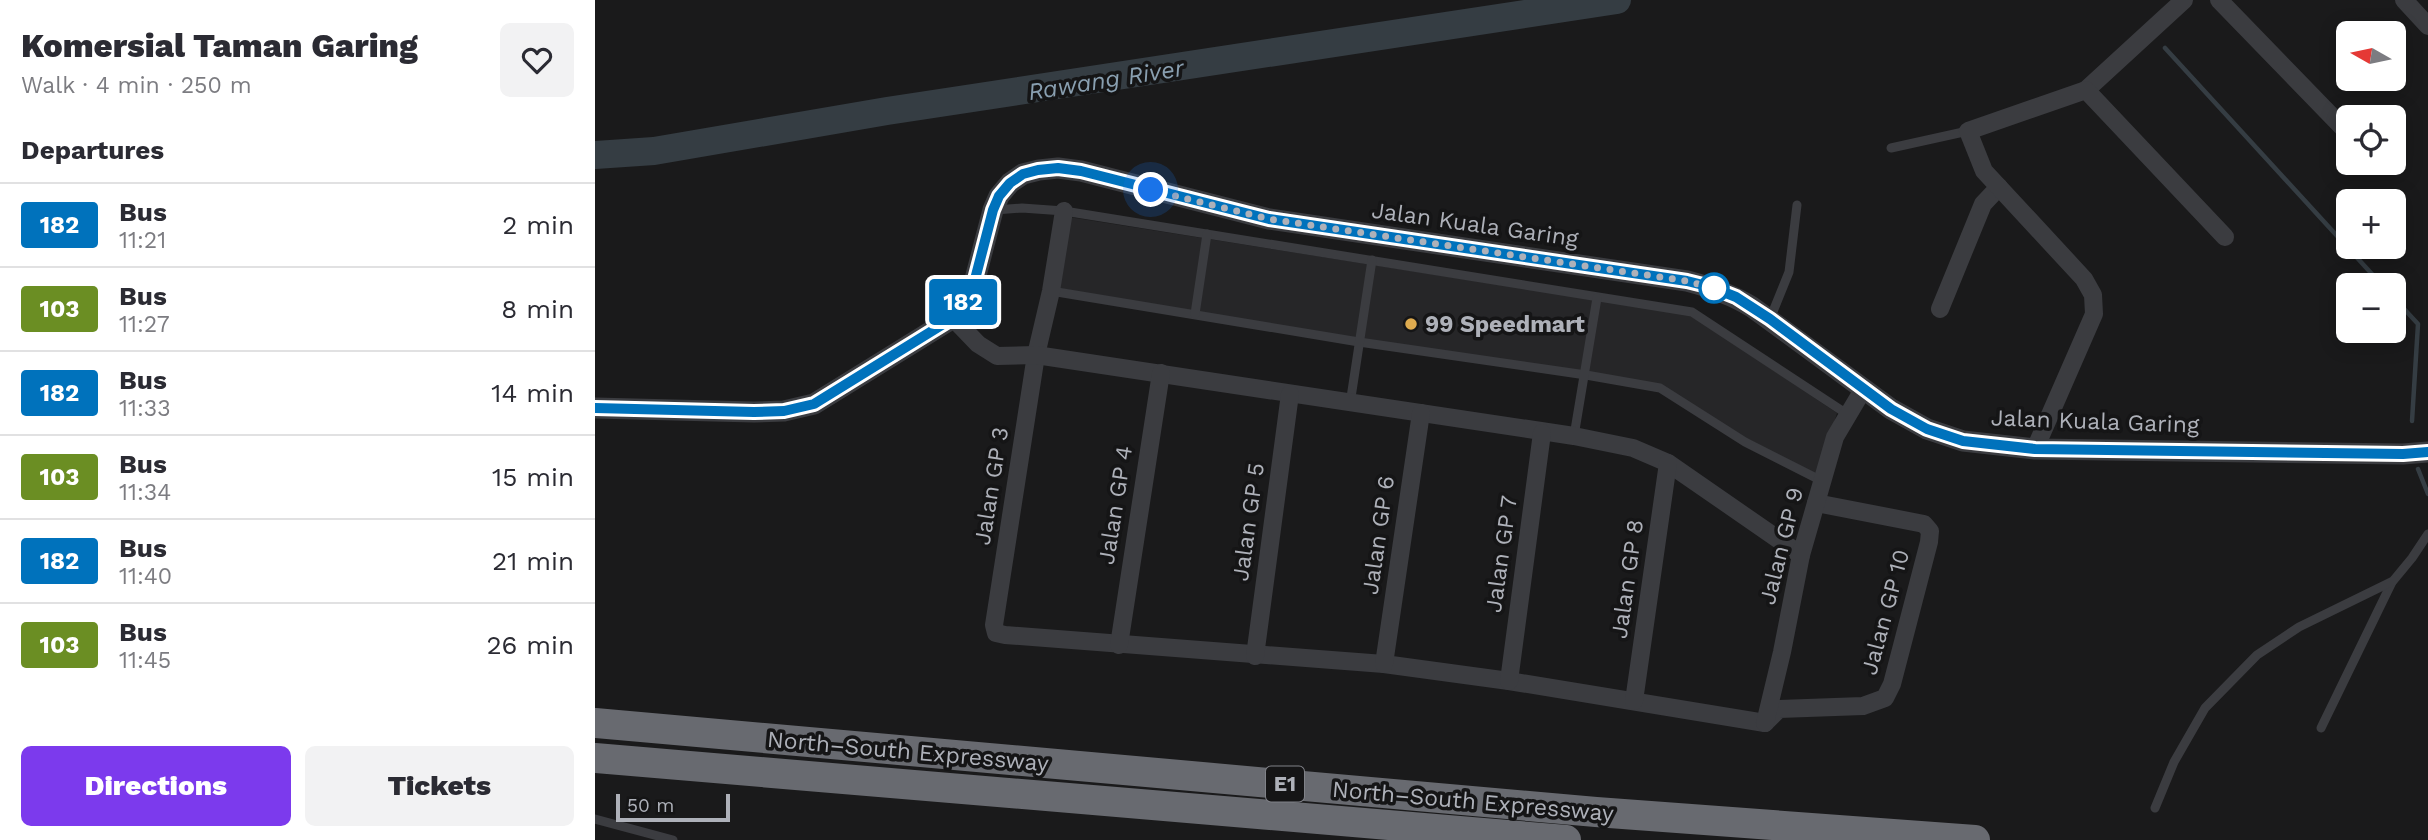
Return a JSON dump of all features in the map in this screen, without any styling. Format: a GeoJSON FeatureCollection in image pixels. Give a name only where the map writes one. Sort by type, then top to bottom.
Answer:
{"type":"FeatureCollection","features":[{"type":"Feature","properties":{"kind":"highway","name":"North–South Expressway"},"geometry":{"type":"LineString","coordinates":[[595,723],[1596,812],[1975,840]]}},
{"type":"Feature","properties":{"kind":"highway","name":"North–South Expressway"},"geometry":{"type":"LineString","coordinates":[[595,758],[1566,840]]}},
{"type":"Feature","properties":{"kind":"street"},"geometry":{"type":"LineString","coordinates":[[2035,449],[2094,314],[2093,295],[2084,279],[1984,171],[1968,131],[2085,90],[2184,0]]}},
{"type":"Feature","properties":{"kind":"street"},"geometry":{"type":"LineString","coordinates":[[2219,0],[2336,121]]}},
{"type":"Feature","properties":{"kind":"street"},"geometry":{"type":"LineString","coordinates":[[2405,0],[2428,26]]}},
{"type":"Feature","properties":{"kind":"street"},"geometry":{"type":"LineString","coordinates":[[2085,90],[2225,237]]}},
{"type":"Feature","properties":{"kind":"street","name":"Jalan Kuala Garing"},"geometry":{"type":"LineString","coordinates":[[595,408],[754,412],[784,411],[814,404],[953,318],[973,287],[993,210],[1004,189],[1023,174],[1058,168],[1081,171],[1269,219],[1687,281],[1711,287],[1736,297],[1770,319],[1891,409],[1927,429],[1963,441],[2035,449],[2403,454],[2428,452]]}},
{"type":"Feature","properties":{"kind":"street"},"geometry":{"type":"LineString","coordinates":[[1940,309],[1983,204],[1999,187]]}},
{"type":"Feature","properties":{"kind":"street","name":"Jalan GP 3"},"geometry":{"type":"LineString","coordinates":[[1064,211],[1051,291],[1036,355],[994,625],[996,633],[1005,635],[1119,645]]}},
{"type":"Feature","properties":{"kind":"street"},"geometry":{"type":"LineString","coordinates":[[953,318],[978,344],[997,356],[1036,355],[1574,436],[1633,448],[1668,463],[1801,555]]}},
{"type":"Feature","properties":{"kind":"street","name":"Jalan GP 4"},"geometry":{"type":"LineString","coordinates":[[1119,645],[1160,373]]}},
{"type":"Feature","properties":{"kind":"street","name":"Jalan GP 9"},"geometry":{"type":"LineString","coordinates":[[1765,723],[1801,555],[1835,437],[1864,388]]}},
{"type":"Feature","properties":{"kind":"street","name":"Jalan GP 5"},"geometry":{"type":"LineString","coordinates":[[1255,656],[1290,394]]}},
{"type":"Feature","properties":{"kind":"street","name":"Jalan GP 6"},"geometry":{"type":"LineString","coordinates":[[1384,664],[1421,413]]}},
{"type":"Feature","properties":{"kind":"street","name":"Jalan GP 7"},"geometry":{"type":"LineString","coordinates":[[1509,681],[1542,433]]}},
{"type":"Feature","properties":{"kind":"street","name":"Jalan GP 8"},"geometry":{"type":"LineString","coordinates":[[1634,701],[1668,463]]}},
{"type":"Feature","properties":{"kind":"street","name":"Jalan GP 10"},"geometry":{"type":"LineString","coordinates":[[1765,723],[1779,709],[1863,706],[1885,698],[1892,684],[1930,542],[1930,531],[1924,524],[1816,503]]}},
{"type":"Feature","properties":{"kind":"street"},"geometry":{"type":"LineString","coordinates":[[1119,645],[1384,664],[1509,681],[1765,723]]}},
{"type":"Feature","properties":{"kind":"lane"},"geometry":{"type":"LineString","coordinates":[[1891,148],[1968,131]]}},
{"type":"Feature","properties":{"kind":"lane"},"geometry":{"type":"LineString","coordinates":[[1770,319],[1789,272],[1797,205]]}},
{"type":"Feature","properties":{"kind":"lane"},"geometry":{"type":"LineString","coordinates":[[993,210],[1022,208],[1064,211],[1692,312],[1847,414]]}},
{"type":"Feature","properties":{"kind":"lane"},"geometry":{"type":"LineString","coordinates":[[1195,314],[1207,234]]}},
{"type":"Feature","properties":{"kind":"lane"},"geometry":{"type":"LineString","coordinates":[[1350,404],[1372,260]]}},
{"type":"Feature","properties":{"kind":"lane"},"geometry":{"type":"LineString","coordinates":[[1051,291],[1660,388],[1745,442],[1822,481]]}},
{"type":"Feature","properties":{"kind":"lane"},"geometry":{"type":"LineString","coordinates":[[1574,436],[1597,298]]}},
{"type":"Feature","properties":{"kind":"lane"},"geometry":{"type":"LineString","coordinates":[[2321,728],[2393,581],[2428,534]]}},
{"type":"Feature","properties":{"kind":"lane"},"geometry":{"type":"LineString","coordinates":[[2155,808],[2174,762],[2205,708],[2257,655],[2299,627],[2393,581]]}},
{"type":"Feature","properties":{"kind":"lane"},"geometry":{"type":"LineString","coordinates":[[595,819],[673,840]]}},
{"type":"Feature","properties":{"kind":"lane"},"geometry":{"type":"LineString","coordinates":[[644,840],[656,837]]}},
{"type":"Feature","properties":{"kind":"shaded area"},"geometry":{"type":"Polygon","coordinates":[[[1069,217],[1691,315],[1837,413],[1818,475],[1746,438],[1661,385],[1350,338],[1058,288],[1069,217]]]}},
{"type":"Feature","properties":{"kind":"waterway","name":"Rawang River"},"geometry":{"type":"LineString","coordinates":[[595,155],[654,151],[887,111],[1617,0]]}},
{"type":"Feature","properties":{"kind":"waterway"},"geometry":{"type":"LineString","coordinates":[[2165,48],[2371,273]]}},
{"type":"Feature","properties":{"kind":"waterway"},"geometry":{"type":"LineString","coordinates":[[2406,311],[2418,324],[2412,421]]}},
{"type":"Feature","properties":{"kind":"waterway"},"geometry":{"type":"LineString","coordinates":[[2418,469],[2428,494]]}},
{"type":"Feature","properties":{"kind":"bus line","name":"182"},"geometry":{"type":"LineString","coordinates":[[595,408],[754,412],[784,411],[814,404],[953,318],[973,287],[999,196],[1010,183],[1023,174],[1058,168],[1081,171],[1269,219],[1687,281],[1711,287],[1736,297],[1770,319],[1891,409],[1927,429],[1963,441],[2035,449],[2403,454],[2428,452]]}},
{"type":"Feature","properties":{"kind":"place","name":"99 Speedmart"},"geometry":{"type":"Point","coordinates":[1411,324]}},
{"type":"Feature","properties":{"kind":"route"},"geometry":{"type":"LineString","coordinates":[[1151,190],[1269,219],[1687,281],[1716,289],[1714,288]]}}]}
